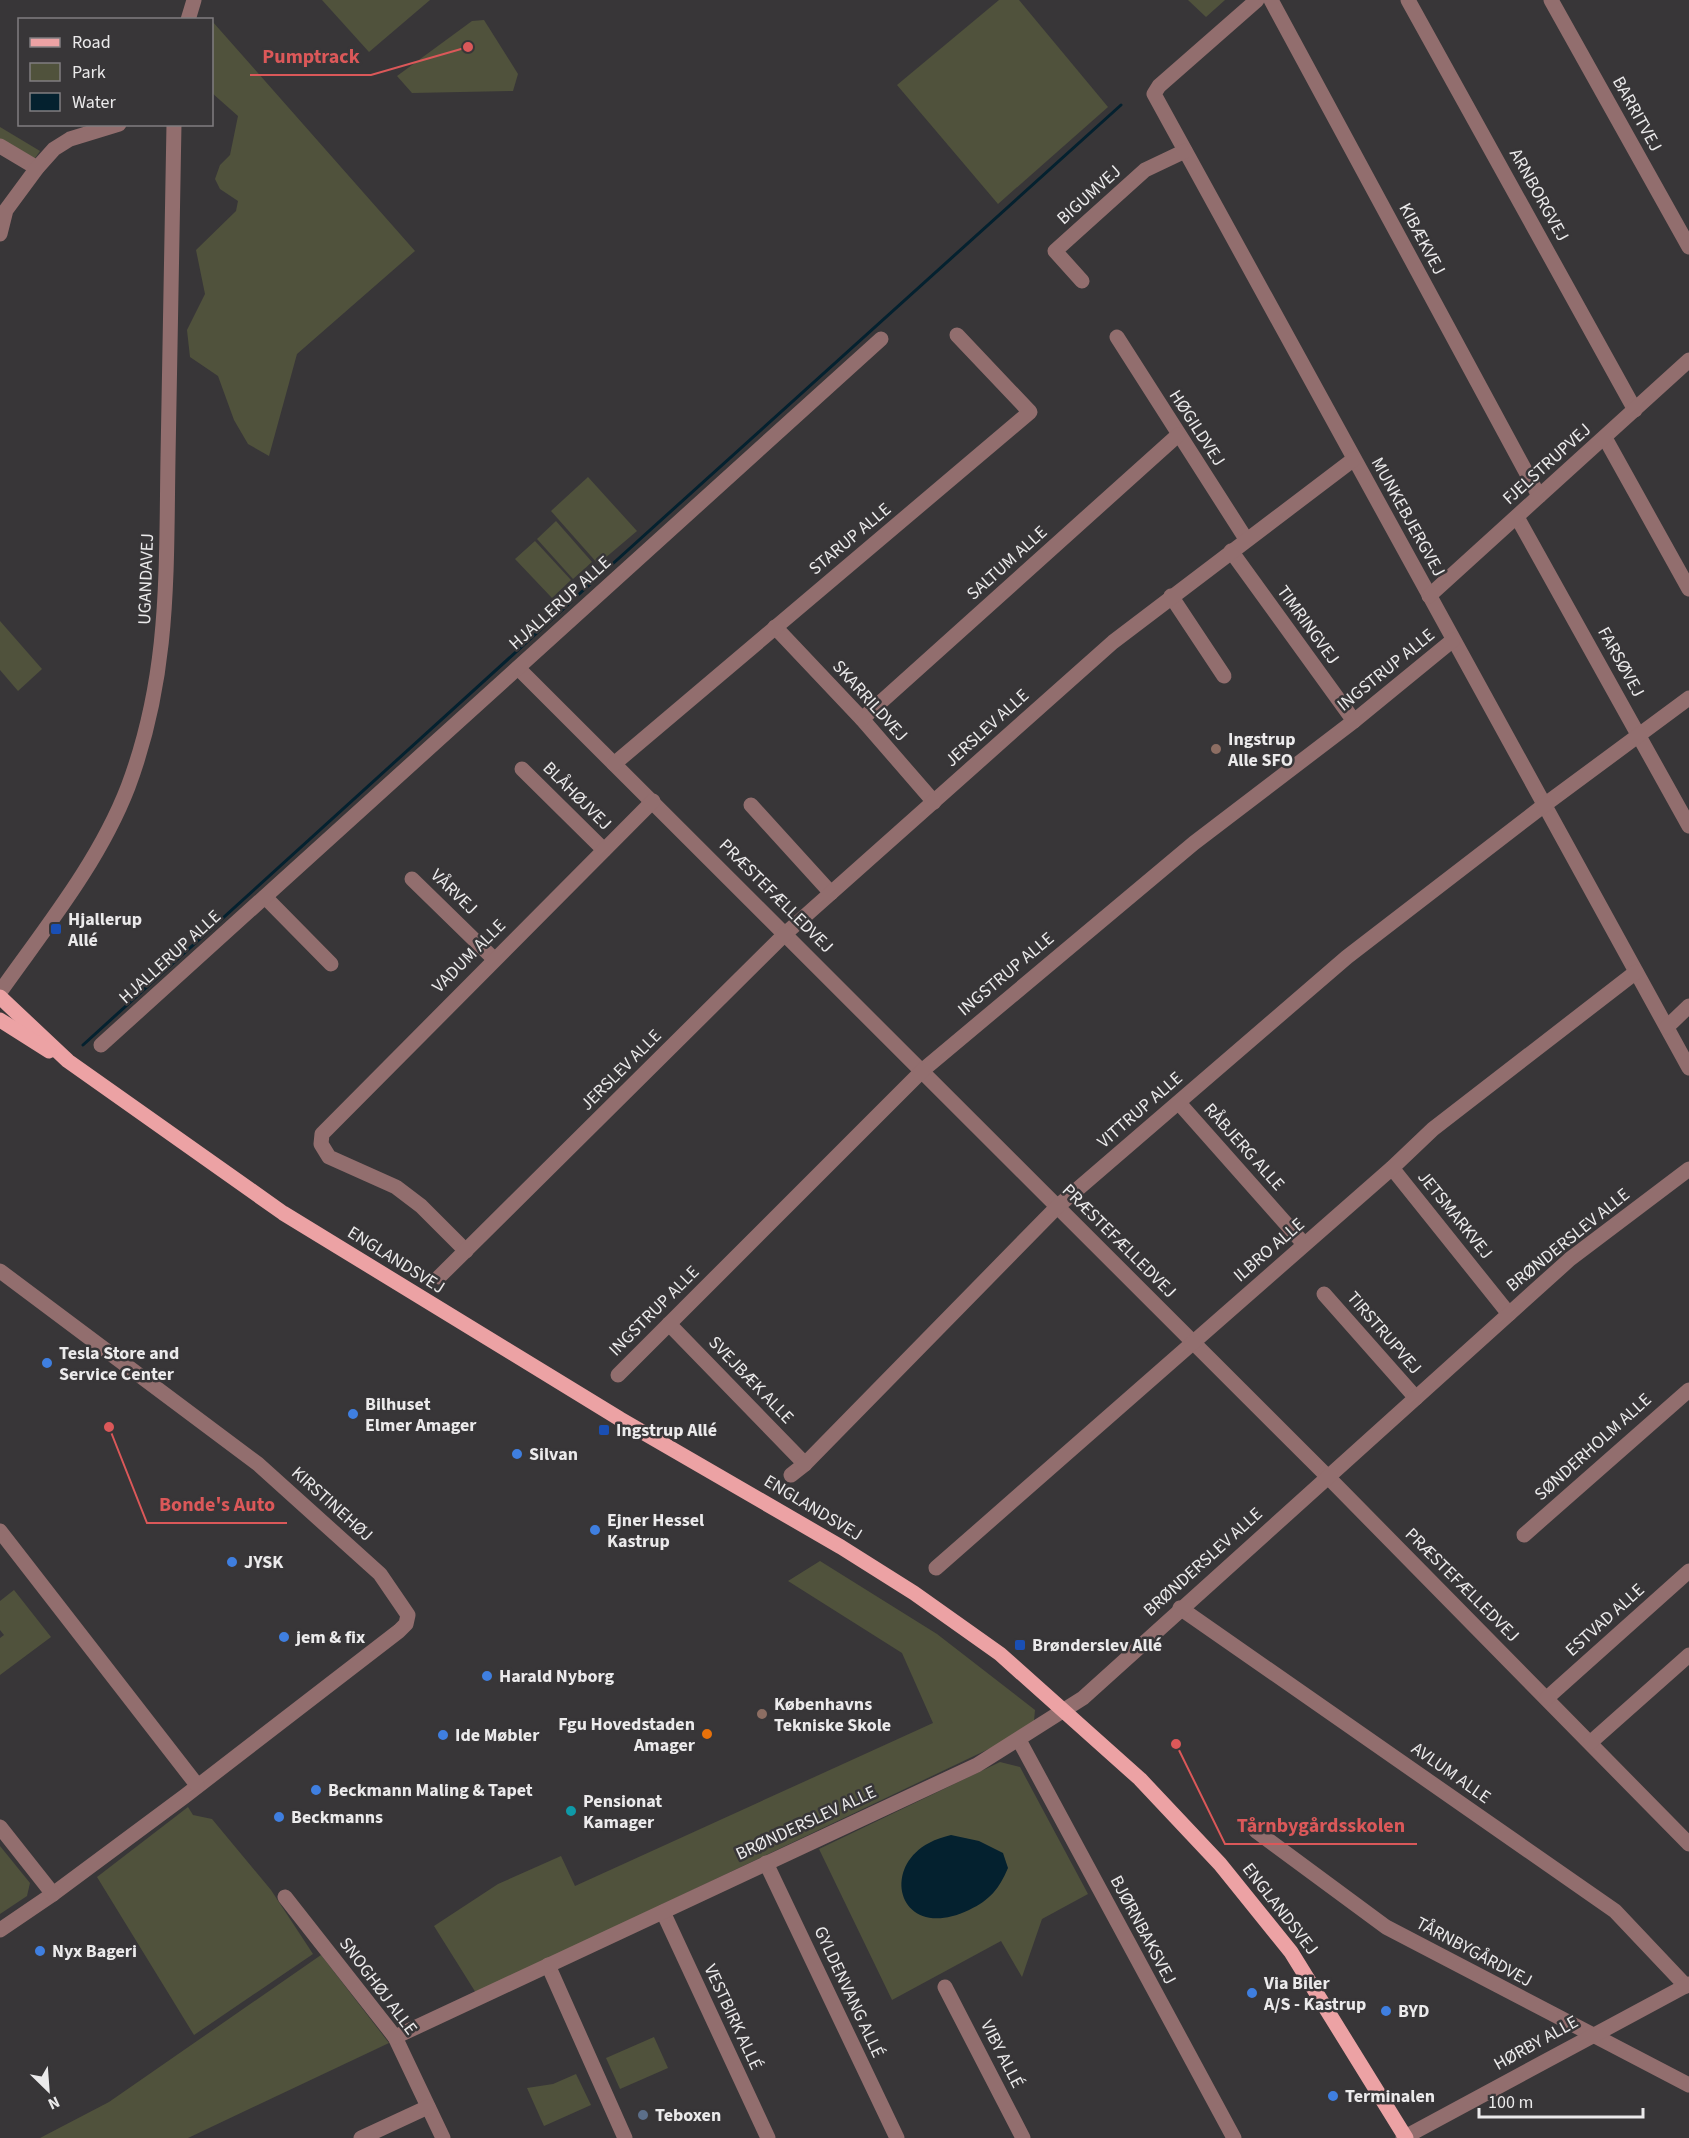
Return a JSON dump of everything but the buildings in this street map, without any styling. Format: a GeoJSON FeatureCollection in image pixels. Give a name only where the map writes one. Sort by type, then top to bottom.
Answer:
{"type":"FeatureCollection","features":[{"type":"Feature","properties":{"kind":"main road","name":"ENGLANDSVEJ"},"geometry":{"type":"LineString","coordinates":[[0,997],[68,1060],[283,1214],[620,1419],[768,1503],[914,1593],[1000,1654],[1140,1779],[1220,1864],[1292,1952],[1404,2138]]}},
{"type":"Feature","properties":{"kind":"main road","name":"ENGLANDSVEJ"},"geometry":{"type":"LineString","coordinates":[[0,1020],[26,1038],[68,1060]]}},
{"type":"Feature","properties":{"kind":"street"},"geometry":{"type":"LineString","coordinates":[[189,18],[194,0]]}},
{"type":"Feature","properties":{"kind":"street","name":"KIBÆKVEJ"},"geometry":{"type":"LineString","coordinates":[[1271,0],[1539,496]]}},
{"type":"Feature","properties":{"kind":"street","name":"ARNBORGVEJ"},"geometry":{"type":"LineString","coordinates":[[1408,0],[1635,410]]}},
{"type":"Feature","properties":{"kind":"street","name":"BARRITVEJ"},"geometry":{"type":"LineString","coordinates":[[1551,0],[1689,247]]}},
{"type":"Feature","properties":{"kind":"street","name":"MUNKEBJERGVEJ"},"geometry":{"type":"LineString","coordinates":[[1247,3],[1159,86],[1154,94],[1543,806],[1689,1068]]}},
{"type":"Feature","properties":{"kind":"street"},"geometry":{"type":"LineString","coordinates":[[0,234],[6,210],[54,149],[70,139],[112,126]]}},
{"type":"Feature","properties":{"kind":"street","name":"UGANDAVEJ"},"geometry":{"type":"LineString","coordinates":[[0,992],[88,867],[109,828],[127,789],[154,702],[166,612],[174,126]]}},
{"type":"Feature","properties":{"kind":"street"},"geometry":{"type":"LineString","coordinates":[[0,146],[37,168]]}},
{"type":"Feature","properties":{"kind":"street","name":"BIGUMVEJ"},"geometry":{"type":"LineString","coordinates":[[1083,281],[1055,251],[1145,170],[1185,151]]}},
{"type":"Feature","properties":{"kind":"street","name":"STARUP ALLE"},"geometry":{"type":"LineString","coordinates":[[614,764],[1030,412],[957,335]]}},
{"type":"Feature","properties":{"kind":"street","name":"HØGILDVEJ"},"geometry":{"type":"LineString","coordinates":[[1117,337],[1246,539]]}},
{"type":"Feature","properties":{"kind":"street","name":"HJALLERUP ALLE"},"geometry":{"type":"LineString","coordinates":[[101,1045],[882,339]]}},
{"type":"Feature","properties":{"kind":"street","name":"FJELSTRUPVEJ"},"geometry":{"type":"LineString","coordinates":[[1429,596],[1635,410],[1687,367]]}},
{"type":"Feature","properties":{"kind":"street","name":"SALTUM ALLE"},"geometry":{"type":"LineString","coordinates":[[862,719],[1178,435]]}},
{"type":"Feature","properties":{"kind":"street"},"geometry":{"type":"LineString","coordinates":[[1605,438],[1689,589]]}},
{"type":"Feature","properties":{"kind":"street","name":"JERSLEV ALLE"},"geometry":{"type":"LineString","coordinates":[[439,1277],[786,933],[1113,642],[1354,459]]}},
{"type":"Feature","properties":{"kind":"street","name":"FARSØVEJ"},"geometry":{"type":"LineString","coordinates":[[1517,517],[1689,826]]}},
{"type":"Feature","properties":{"kind":"street","name":"TIMRINGVEJ"},"geometry":{"type":"LineString","coordinates":[[1231,551],[1354,721]]}},
{"type":"Feature","properties":{"kind":"street"},"geometry":{"type":"LineString","coordinates":[[1171,596],[1224,676]]}},
{"type":"Feature","properties":{"kind":"street","name":"SKARRILDVEJ"},"geometry":{"type":"LineString","coordinates":[[775,627],[862,719],[934,802]]}},
{"type":"Feature","properties":{"kind":"street","name":"INGSTRUP ALLE"},"geometry":{"type":"LineString","coordinates":[[618,1375],[923,1070],[1194,843],[1354,721],[1453,640]]}},
{"type":"Feature","properties":{"kind":"street","name":"PRÆSTEFÆLLEDVEJ"},"geometry":{"type":"LineString","coordinates":[[518,668],[923,1070],[1591,1742],[1686,1834]]}},
{"type":"Feature","properties":{"kind":"street","name":"VITTRUP ALLE"},"geometry":{"type":"LineString","coordinates":[[791,1475],[805,1464],[1058,1206],[1347,957],[1543,806],[1689,698]]}},
{"type":"Feature","properties":{"kind":"street","name":"BLÅHØJVEJ"},"geometry":{"type":"LineString","coordinates":[[522,769],[604,850]]}},
{"type":"Feature","properties":{"kind":"street","name":"VADUM ALLE"},"geometry":{"type":"LineString","coordinates":[[466,1251],[421,1206],[396,1187],[329,1157],[321,1144],[322,1134],[326,1126],[653,801]]}},
{"type":"Feature","properties":{"kind":"street"},"geometry":{"type":"LineString","coordinates":[[751,805],[831,893]]}},
{"type":"Feature","properties":{"kind":"street","name":"VÅRVEJ"},"geometry":{"type":"LineString","coordinates":[[412,879],[494,959]]}},
{"type":"Feature","properties":{"kind":"street"},"geometry":{"type":"LineString","coordinates":[[265,897],[331,964]]}},
{"type":"Feature","properties":{"kind":"street","name":"ILBRO ALLE"},"geometry":{"type":"LineString","coordinates":[[936,1568],[1392,1168],[1432,1129],[1636,972]]}},
{"type":"Feature","properties":{"kind":"street"},"geometry":{"type":"LineString","coordinates":[[1667,1027],[1689,1006]]}},
{"type":"Feature","properties":{"kind":"street","name":"RÅBJERG ALLE"},"geometry":{"type":"LineString","coordinates":[[1179,1103],[1304,1244]]}},
{"type":"Feature","properties":{"kind":"street","name":"JETSMARKVEJ"},"geometry":{"type":"LineString","coordinates":[[1392,1168],[1509,1314]]}},
{"type":"Feature","properties":{"kind":"street","name":"BRØNDERSLEV ALLE"},"geometry":{"type":"LineString","coordinates":[[395,2037],[977,1765],[1064,1711],[1083,1698],[1180,1608],[1570,1259],[1689,1169]]}},
{"type":"Feature","properties":{"kind":"street","name":"KIRSTINEHØJ"},"geometry":{"type":"LineString","coordinates":[[0,1271],[258,1464],[380,1574],[406,1610],[406,1623],[399,1631],[53,1894],[0,1930]]}},
{"type":"Feature","properties":{"kind":"street","name":"TIRSTRUPVEJ"},"geometry":{"type":"LineString","coordinates":[[1324,1294],[1416,1398]]}},
{"type":"Feature","properties":{"kind":"street","name":"SVEJBÆK ALLE"},"geometry":{"type":"LineString","coordinates":[[669,1324],[805,1464]]}},
{"type":"Feature","properties":{"kind":"street","name":"SØNDERHOLM ALLE"},"geometry":{"type":"LineString","coordinates":[[1524,1535],[1689,1390]]}},
{"type":"Feature","properties":{"kind":"street"},"geometry":{"type":"LineString","coordinates":[[0,1531],[197,1785]]}},
{"type":"Feature","properties":{"kind":"street","name":"ESTVAD ALLE"},"geometry":{"type":"LineString","coordinates":[[1547,1698],[1689,1571]]}},
{"type":"Feature","properties":{"kind":"street","name":"AVLUM ALLE"},"geometry":{"type":"LineString","coordinates":[[1180,1608],[1616,1911],[1688,1985]]}},
{"type":"Feature","properties":{"kind":"street"},"geometry":{"type":"LineString","coordinates":[[1591,1742],[1689,1656]]}},
{"type":"Feature","properties":{"kind":"street","name":"BJØRNBAKSVEJ"},"geometry":{"type":"LineString","coordinates":[[1019,1740],[1234,2138]]}},
{"type":"Feature","properties":{"kind":"street"},"geometry":{"type":"LineString","coordinates":[[0,1827],[53,1894]]}},
{"type":"Feature","properties":{"kind":"street","name":"TÅRNBYGÅRDVEJ"},"geometry":{"type":"LineString","coordinates":[[1256,1831],[1386,1927],[1689,2085]]}},
{"type":"Feature","properties":{"kind":"street","name":"GYLDENVANG ALLÉ"},"geometry":{"type":"LineString","coordinates":[[766,1863],[897,2138]]}},
{"type":"Feature","properties":{"kind":"street","name":"SNOGHØJ ALLE"},"geometry":{"type":"LineString","coordinates":[[285,1897],[395,2037],[442,2138]]}},
{"type":"Feature","properties":{"kind":"street","name":"VESTBIRK ALLÉ"},"geometry":{"type":"LineString","coordinates":[[663,1912],[768,2138]]}},
{"type":"Feature","properties":{"kind":"street"},"geometry":{"type":"LineString","coordinates":[[548,1965],[625,2138]]}},
{"type":"Feature","properties":{"kind":"street","name":"HØRBY ALLE"},"geometry":{"type":"LineString","coordinates":[[1404,2138],[1591,2035],[1688,1985]]}},
{"type":"Feature","properties":{"kind":"street","name":"VIBY ALLÉ"},"geometry":{"type":"LineString","coordinates":[[945,1987],[1023,2138]]}},
{"type":"Feature","properties":{"kind":"street"},"geometry":{"type":"LineString","coordinates":[[361,2138],[428,2107]]}},
{"type":"Feature","properties":{"kind":"green space"},"geometry":{"type":"Polygon","coordinates":[[[322,0],[430,0],[369,52],[322,0]]]}},
{"type":"Feature","properties":{"kind":"green space"},"geometry":{"type":"Polygon","coordinates":[[[999,0],[1019,0],[1108,107],[998,204],[897,85],[999,0]]]}},
{"type":"Feature","properties":{"kind":"green space"},"geometry":{"type":"Polygon","coordinates":[[[1188,0],[1225,0],[1206,17],[1188,0]]]}},
{"type":"Feature","properties":{"kind":"green space"},"geometry":{"type":"Polygon","coordinates":[[[484,20],[518,74],[513,91],[412,93],[397,76],[472,21],[484,20]]]}},
{"type":"Feature","properties":{"kind":"green space"},"geometry":{"type":"Polygon","coordinates":[[[213,22],[415,251],[297,354],[269,456],[248,444],[234,420],[218,376],[190,357],[187,330],[205,294],[196,250],[236,211],[238,201],[220,189],[215,179],[220,165],[230,155],[238,116],[213,94],[213,22]]]}},
{"type":"Feature","properties":{"kind":"green space"},"geometry":{"type":"Polygon","coordinates":[[[0,127],[40,151],[33,161],[0,139],[0,127]]]}},
{"type":"Feature","properties":{"kind":"green space"},"geometry":{"type":"Polygon","coordinates":[[[588,477],[637,531],[598,564],[551,511],[588,477]]]}},
{"type":"Feature","properties":{"kind":"green space"},"geometry":{"type":"Polygon","coordinates":[[[556,521],[592,562],[573,579],[537,539],[556,521]]]}},
{"type":"Feature","properties":{"kind":"green space"},"geometry":{"type":"Polygon","coordinates":[[[535,541],[571,580],[552,598],[515,559],[535,541]]]}},
{"type":"Feature","properties":{"kind":"green space"},"geometry":{"type":"Polygon","coordinates":[[[0,621],[42,669],[18,691],[0,670],[0,621]]]}},
{"type":"Feature","properties":{"kind":"green space"},"geometry":{"type":"Polygon","coordinates":[[[820,1561],[937,1634],[1035,1710],[1034,1721],[1016,1736],[476,1993],[434,1926],[498,1884],[561,1856],[575,1886],[933,1723],[902,1653],[788,1581],[820,1561]]]}},
{"type":"Feature","properties":{"kind":"green space"},"geometry":{"type":"Polygon","coordinates":[[[14,1590],[51,1637],[0,1675],[0,1638],[4,1635],[0,1630],[0,1601],[14,1590]]]}},
{"type":"Feature","properties":{"kind":"green space"},"geometry":{"type":"Polygon","coordinates":[[[1000,1762],[1020,1767],[1088,1894],[1042,1919],[1022,1977],[1001,1941],[892,2000],[819,1849],[1000,1762]]]}},
{"type":"Feature","properties":{"kind":"green space"},"geometry":{"type":"Polygon","coordinates":[[[188,1807],[193,1815],[212,1819],[271,1890],[313,1954],[194,2035],[97,1877],[188,1807]]]}},
{"type":"Feature","properties":{"kind":"green space"},"geometry":{"type":"Polygon","coordinates":[[[0,1846],[30,1883],[27,1896],[0,1914],[0,1846]]]}},
{"type":"Feature","properties":{"kind":"green space"},"geometry":{"type":"Polygon","coordinates":[[[321,1955],[389,2043],[188,2138],[40,2138],[109,2102],[321,1955]]]}},
{"type":"Feature","properties":{"kind":"green space"},"geometry":{"type":"Polygon","coordinates":[[[654,2037],[668,2068],[620,2089],[606,2058],[654,2037]]]}},
{"type":"Feature","properties":{"kind":"green space"},"geometry":{"type":"Polygon","coordinates":[[[576,2074],[591,2105],[544,2126],[527,2088],[553,2084],[576,2074]]]}},
{"type":"Feature","properties":{"kind":"water"},"geometry":{"type":"Polygon","coordinates":[[[951,1835],[979,1841],[1003,1853],[1008,1868],[993,1893],[983,1902],[969,1910],[945,1918],[927,1917],[913,1910],[904,1899],[901,1884],[904,1869],[914,1855],[929,1843],[951,1835]]]}},
{"type":"Feature","properties":{"kind":"waterway"},"geometry":{"type":"LineString","coordinates":[[577,596],[1121,105]]}},
{"type":"Feature","properties":{"kind":"waterway"},"geometry":{"type":"LineString","coordinates":[[83,1045],[571,602]]}},
{"type":"Feature","properties":{"kind":"place","name":"Pumptrack"},"geometry":{"type":"Point","coordinates":[468,47]}},
{"type":"Feature","properties":{"kind":"place","name":"Ingstrup Alle SFO"},"geometry":{"type":"Point","coordinates":[1216,749]}},
{"type":"Feature","properties":{"kind":"place","name":"Hjallerup Allé"},"geometry":{"type":"Point","coordinates":[56,929]}},
{"type":"Feature","properties":{"kind":"place","name":"Tesla Store and Service Center"},"geometry":{"type":"Point","coordinates":[47,1363]}},
{"type":"Feature","properties":{"kind":"place","name":"Bilhuset Elmer Amager"},"geometry":{"type":"Point","coordinates":[353,1414]}},
{"type":"Feature","properties":{"kind":"place","name":"Bonde's Auto"},"geometry":{"type":"Point","coordinates":[109,1427]}},
{"type":"Feature","properties":{"kind":"place","name":"Ingstrup Allé"},"geometry":{"type":"Point","coordinates":[604,1430]}},
{"type":"Feature","properties":{"kind":"place","name":"Silvan"},"geometry":{"type":"Point","coordinates":[517,1454]}},
{"type":"Feature","properties":{"kind":"place","name":"Ejner Hessel Kastrup"},"geometry":{"type":"Point","coordinates":[595,1530]}},
{"type":"Feature","properties":{"kind":"place","name":"JYSK"},"geometry":{"type":"Point","coordinates":[232,1562]}},
{"type":"Feature","properties":{"kind":"place","name":"jem & fix"},"geometry":{"type":"Point","coordinates":[284,1637]}},
{"type":"Feature","properties":{"kind":"place","name":"Brønderslev Allé"},"geometry":{"type":"Point","coordinates":[1020,1645]}},
{"type":"Feature","properties":{"kind":"place","name":"Harald Nyborg"},"geometry":{"type":"Point","coordinates":[487,1676]}},
{"type":"Feature","properties":{"kind":"place","name":"Københavns Tekniske Skole"},"geometry":{"type":"Point","coordinates":[762,1714]}},
{"type":"Feature","properties":{"kind":"place","name":"Fgu Hovedstaden Amager"},"geometry":{"type":"Point","coordinates":[707,1734]}},
{"type":"Feature","properties":{"kind":"place","name":"Ide Møbler"},"geometry":{"type":"Point","coordinates":[443,1735]}},
{"type":"Feature","properties":{"kind":"place","name":"Tårnbygårdsskolen"},"geometry":{"type":"Point","coordinates":[1176,1744]}},
{"type":"Feature","properties":{"kind":"place","name":"Beckmann Maling & Tapet"},"geometry":{"type":"Point","coordinates":[316,1790]}},
{"type":"Feature","properties":{"kind":"place","name":"Pensionat Kamager"},"geometry":{"type":"Point","coordinates":[571,1811]}},
{"type":"Feature","properties":{"kind":"place","name":"Beckmanns"},"geometry":{"type":"Point","coordinates":[279,1817]}},
{"type":"Feature","properties":{"kind":"place","name":"Nyx Bageri"},"geometry":{"type":"Point","coordinates":[40,1951]}},
{"type":"Feature","properties":{"kind":"place","name":"Via Biler A/S - Kastrup"},"geometry":{"type":"Point","coordinates":[1252,1993]}},
{"type":"Feature","properties":{"kind":"place","name":"BYD"},"geometry":{"type":"Point","coordinates":[1386,2011]}},
{"type":"Feature","properties":{"kind":"place","name":"Terminalen"},"geometry":{"type":"Point","coordinates":[1333,2096]}},
{"type":"Feature","properties":{"kind":"place","name":"Teboxen"},"geometry":{"type":"Point","coordinates":[643,2115]}}]}
